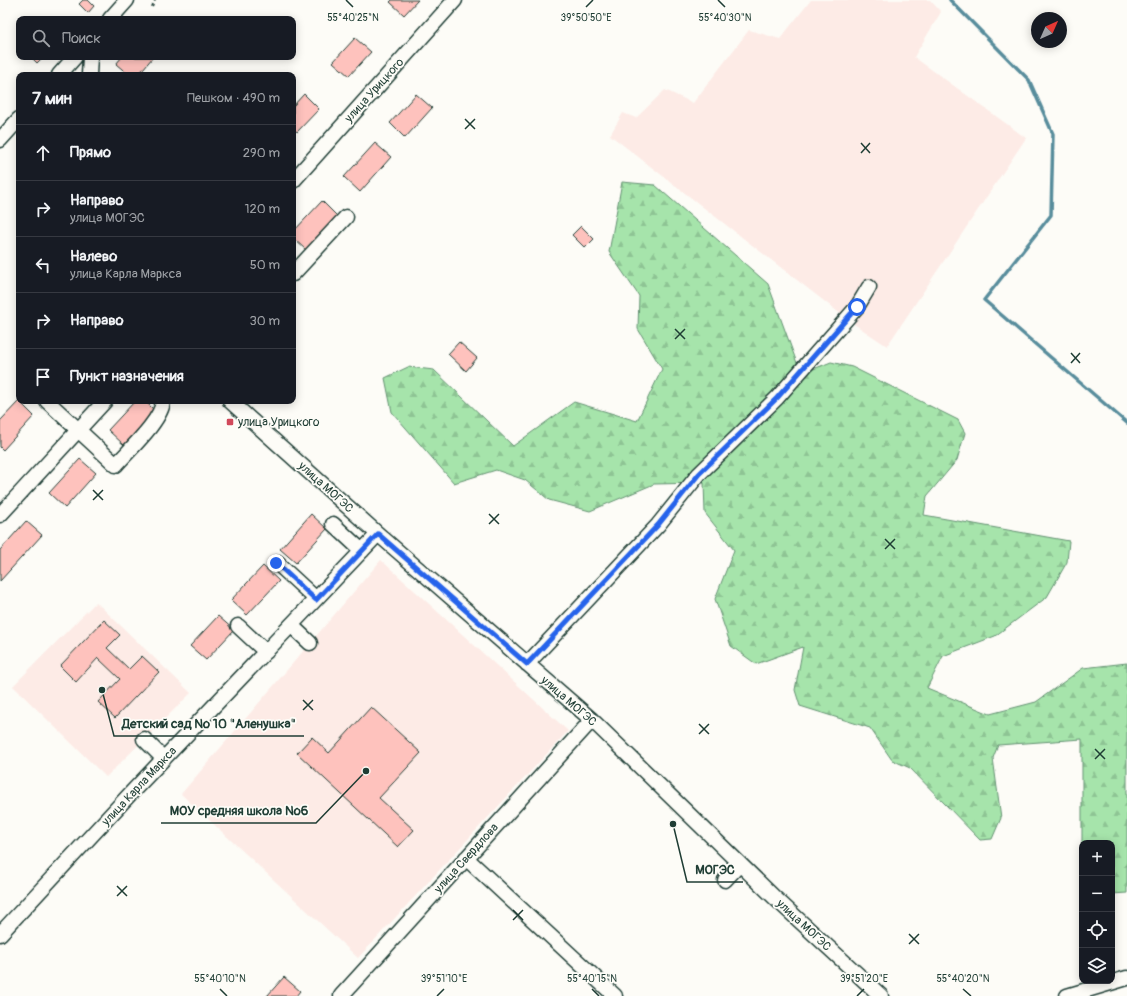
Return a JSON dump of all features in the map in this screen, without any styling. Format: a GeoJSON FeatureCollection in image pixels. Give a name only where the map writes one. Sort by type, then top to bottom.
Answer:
{"type":"FeatureCollection","features":[{"type":"Feature","properties":{"kind":"street"},"geometry":{"type":"LineString","coordinates":[[113,16],[127,0]]}},
{"type":"Feature","properties":{"kind":"street","name":"улица Урицкого"},"geometry":{"type":"LineString","coordinates":[[296,178],[455,0]]}},
{"type":"Feature","properties":{"kind":"street"},"geometry":{"type":"LineString","coordinates":[[62,72],[72,60]]}},
{"type":"Feature","properties":{"kind":"street"},"geometry":{"type":"LineString","coordinates":[[89,72],[90,60]]}},
{"type":"Feature","properties":{"kind":"street"},"geometry":{"type":"LineString","coordinates":[[0,140],[16,122]]}},
{"type":"Feature","properties":{"kind":"street"},"geometry":{"type":"LineString","coordinates":[[296,271],[346,217]]}},
{"type":"Feature","properties":{"kind":"street"},"geometry":{"type":"LineString","coordinates":[[527,664],[658,525],[699,474],[777,398],[857,307],[869,287]]}},
{"type":"Feature","properties":{"kind":"street"},"geometry":{"type":"LineString","coordinates":[[50,404],[116,465],[148,428],[163,407],[163,404]]}},
{"type":"Feature","properties":{"kind":"street"},"geometry":{"type":"LineString","coordinates":[[0,515],[101,404]]}},
{"type":"Feature","properties":{"kind":"street","name":"улица МОГЭС"},"geometry":{"type":"LineString","coordinates":[[233,404],[378,534],[592,720],[740,864],[881,996]]}},
{"type":"Feature","properties":{"kind":"street"},"geometry":{"type":"LineString","coordinates":[[333,524],[362,551]]}},
{"type":"Feature","properties":{"kind":"street","name":"улица Карла Маркса"},"geometry":{"type":"LineString","coordinates":[[0,934],[378,534]]}},
{"type":"Feature","properties":{"kind":"street"},"geometry":{"type":"LineString","coordinates":[[276,563],[316,600]]}},
{"type":"Feature","properties":{"kind":"street"},"geometry":{"type":"LineString","coordinates":[[291,625],[310,643]]}},
{"type":"Feature","properties":{"kind":"street"},"geometry":{"type":"LineString","coordinates":[[238,626],[266,652]]}},
{"type":"Feature","properties":{"kind":"street","name":"улица Свердлова"},"geometry":{"type":"LineString","coordinates":[[341,996],[592,720]]}},
{"type":"Feature","properties":{"kind":"street"},"geometry":{"type":"LineString","coordinates":[[144,739],[164,759]]}},
{"type":"Feature","properties":{"kind":"street"},"geometry":{"type":"LineString","coordinates":[[466,858],[615,996]]}},
{"type":"Feature","properties":{"kind":"street"},"geometry":{"type":"LineString","coordinates":[[725,880],[740,864]]}},
{"type":"Feature","properties":{"kind":"street"},"geometry":{"type":"LineString","coordinates":[[1067,996],[1127,978]]}},
{"type":"Feature","properties":{"kind":"path"},"geometry":{"type":"LineString","coordinates":[[152,7],[155,0]]}},
{"type":"Feature","properties":{"kind":"shaded area"},"geometry":{"type":"Polygon","coordinates":[[[811,0],[930,0],[941,12],[914,57],[1026,138],[887,346],[851,322],[610,135],[623,113],[636,118],[665,90],[693,103],[749,30],[780,39],[811,0]]]}},
{"type":"Feature","properties":{"kind":"shaded area"},"geometry":{"type":"Polygon","coordinates":[[[381,560],[568,731],[358,958],[181,794],[381,560]]]}},
{"type":"Feature","properties":{"kind":"shaded area"},"geometry":{"type":"Polygon","coordinates":[[[96,602],[191,693],[106,777],[13,686],[96,602]]]}},
{"type":"Feature","properties":{"kind":"green space"},"geometry":{"type":"Polygon","coordinates":[[[622,182],[655,185],[768,284],[801,374],[831,362],[852,367],[958,420],[965,433],[957,460],[927,496],[924,515],[1069,541],[1067,562],[1047,597],[995,636],[943,656],[927,688],[990,714],[1036,702],[1083,668],[1127,663],[1127,893],[1115,894],[1115,840],[1082,840],[1082,739],[998,745],[993,758],[1001,818],[992,839],[980,840],[910,768],[892,760],[870,728],[800,706],[795,690],[803,647],[756,664],[731,646],[715,599],[734,550],[705,513],[704,483],[654,484],[590,511],[549,500],[525,480],[496,470],[454,483],[392,412],[385,378],[408,367],[434,370],[513,446],[574,402],[637,421],[662,369],[638,329],[639,296],[609,252],[622,182]]]}},
{"type":"Feature","properties":{"kind":"building"},"geometry":{"type":"Polygon","coordinates":[[[83,0],[88,0],[94,6],[88,13],[79,4],[83,0]]]}},
{"type":"Feature","properties":{"kind":"building"},"geometry":{"type":"Polygon","coordinates":[[[392,0],[418,0],[404,15],[390,2],[392,0]]]}},
{"type":"Feature","properties":{"kind":"building"},"geometry":{"type":"Polygon","coordinates":[[[355,38],[371,52],[349,76],[333,62],[355,38]]]}},
{"type":"Feature","properties":{"kind":"building"},"geometry":{"type":"Polygon","coordinates":[[[119,60],[150,60],[140,72],[125,72],[116,64],[119,60]]]}},
{"type":"Feature","properties":{"kind":"building"},"geometry":{"type":"Polygon","coordinates":[[[304,94],[319,109],[297,132],[296,131],[296,103],[304,94]]]}},
{"type":"Feature","properties":{"kind":"building"},"geometry":{"type":"Polygon","coordinates":[[[416,94],[432,108],[405,138],[390,123],[416,94]]]}},
{"type":"Feature","properties":{"kind":"building"},"geometry":{"type":"Polygon","coordinates":[[[375,143],[391,157],[360,192],[344,177],[375,143]]]}},
{"type":"Feature","properties":{"kind":"building"},"geometry":{"type":"Polygon","coordinates":[[[322,201],[337,216],[306,250],[296,241],[296,229],[322,201]]]}},
{"type":"Feature","properties":{"kind":"building"},"geometry":{"type":"Polygon","coordinates":[[[581,226],[594,239],[585,248],[572,235],[581,226]]]}},
{"type":"Feature","properties":{"kind":"building"},"geometry":{"type":"Polygon","coordinates":[[[459,342],[477,358],[466,371],[448,354],[459,342]]]}},
{"type":"Feature","properties":{"kind":"building"},"geometry":{"type":"Polygon","coordinates":[[[16,404],[22,404],[34,416],[3,450],[0,447],[0,421],[16,404]]]}},
{"type":"Feature","properties":{"kind":"building"},"geometry":{"type":"Polygon","coordinates":[[[132,404],[148,404],[155,411],[124,445],[108,430],[132,404]]]}},
{"type":"Feature","properties":{"kind":"building"},"geometry":{"type":"Polygon","coordinates":[[[80,459],[96,473],[65,508],[49,493],[80,459]]]}},
{"type":"Feature","properties":{"kind":"building"},"geometry":{"type":"Polygon","coordinates":[[[311,514],[327,529],[296,563],[280,549],[311,514]]]}},
{"type":"Feature","properties":{"kind":"building"},"geometry":{"type":"Polygon","coordinates":[[[26,521],[42,535],[0,581],[0,550],[26,521]]]}},
{"type":"Feature","properties":{"kind":"building"},"geometry":{"type":"Polygon","coordinates":[[[263,566],[279,581],[247,615],[231,600],[263,566]]]}},
{"type":"Feature","properties":{"kind":"building"},"geometry":{"type":"Polygon","coordinates":[[[218,616],[234,630],[206,660],[190,646],[218,616]]]}},
{"type":"Feature","properties":{"kind":"building"},"geometry":{"type":"Polygon","coordinates":[[[104,620],[120,635],[107,648],[129,669],[142,656],[159,672],[115,718],[98,702],[120,679],[98,658],[76,682],[60,666],[104,620]]]}},
{"type":"Feature","properties":{"kind":"building"},"geometry":{"type":"Polygon","coordinates":[[[371,707],[421,753],[379,798],[414,830],[398,847],[297,753],[312,737],[329,753],[371,707]]]}},
{"type":"Feature","properties":{"kind":"building"},"geometry":{"type":"Polygon","coordinates":[[[284,977],[300,991],[296,996],[267,996],[284,977]]]}},
{"type":"Feature","properties":{"kind":"waterway"},"geometry":{"type":"LineString","coordinates":[[950,0],[1029,80],[1053,134],[1051,215],[984,300],[1127,423]]}},
{"type":"Feature","properties":{"kind":"place","name":"улица Урицкого"},"geometry":{"type":"Point","coordinates":[230,422]}},
{"type":"Feature","properties":{"kind":"place","name":"Детский сад № 10 \"Аленушка\""},"geometry":{"type":"Point","coordinates":[102,690]}},
{"type":"Feature","properties":{"kind":"place","name":"МОУ средняя школа №6"},"geometry":{"type":"Point","coordinates":[366,771]}},
{"type":"Feature","properties":{"kind":"place","name":"МОГЭС"},"geometry":{"type":"Point","coordinates":[673,824]}},
{"type":"Feature","properties":{"kind":"route"},"geometry":{"type":"LineString","coordinates":[[276,563],[316,600],[378,534],[527,664],[658,525],[699,474],[777,398],[857,307]]}}]}
